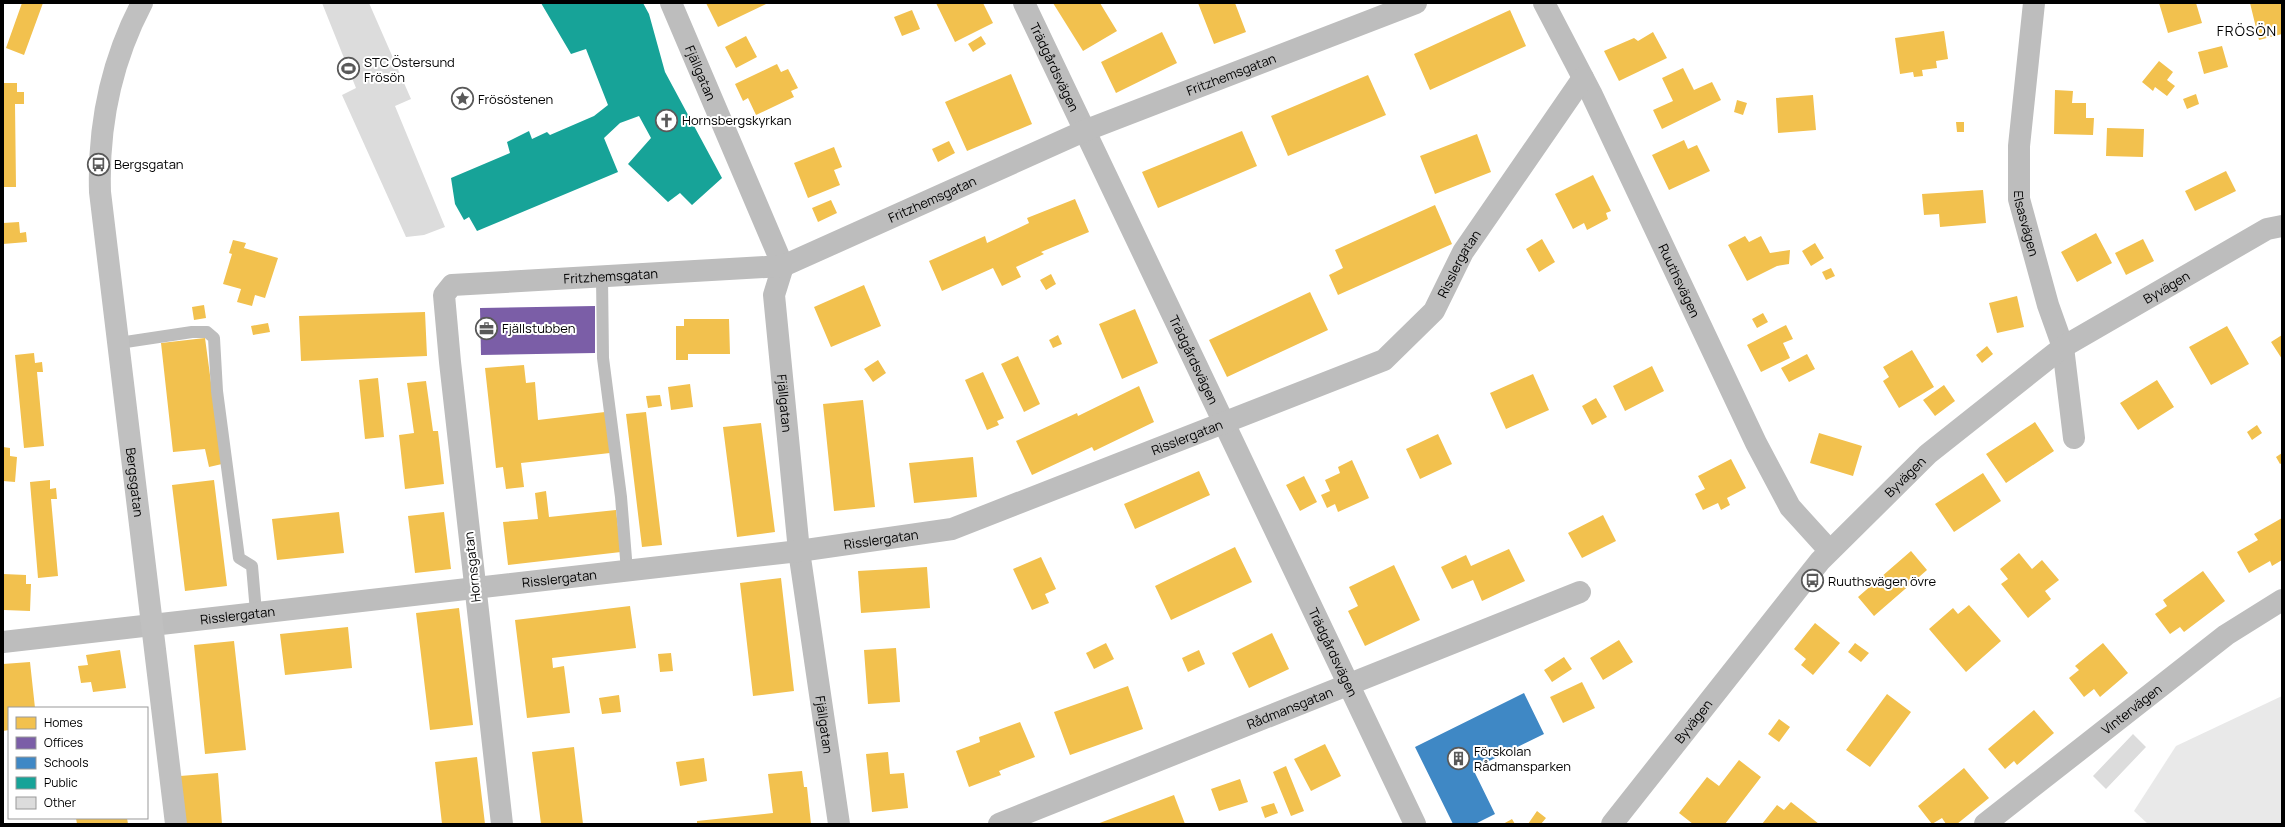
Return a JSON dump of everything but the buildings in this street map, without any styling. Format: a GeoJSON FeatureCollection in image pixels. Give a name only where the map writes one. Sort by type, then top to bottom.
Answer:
{"type":"FeatureCollection","features":[{"type":"Feature","properties":{"kind":"street","name":"Bergsgatan"},"geometry":{"type":"LineString","coordinates":[[142,3],[132,23],[116,63],[105,105],[99,164],[100,192],[176,824]]}},
{"type":"Feature","properties":{"kind":"street","name":"Fjällgatan"},"geometry":{"type":"LineString","coordinates":[[671,3],[782,266],[774,295],[799,551],[839,824]]}},
{"type":"Feature","properties":{"kind":"street","name":"Trädgårdsvägen"},"geometry":{"type":"LineString","coordinates":[[1024,3],[1415,824]]}},
{"type":"Feature","properties":{"kind":"street","name":"Fritzhemsgatan"},"geometry":{"type":"LineString","coordinates":[[446,309],[444,295],[452,285],[476,282],[602,277],[782,266],[1084,130],[1416,3]]}},
{"type":"Feature","properties":{"kind":"street","name":"Ruuthsvägen"},"geometry":{"type":"LineString","coordinates":[[1544,3],[1583,78],[1756,443],[1790,507],[1829,550]]}},
{"type":"Feature","properties":{"kind":"street","name":"Elsasvägen"},"geometry":{"type":"LineString","coordinates":[[2034,3],[2019,146],[2018,199],[2048,305],[2063,348],[2074,438]]}},
{"type":"Feature","properties":{"kind":"street","name":"Risslergatan"},"geometry":{"type":"LineString","coordinates":[[3,642],[799,551],[952,529],[1224,424],[1384,360],[1434,311],[1463,252],[1583,78]]}},
{"type":"Feature","properties":{"kind":"street","name":"Byvägen"},"geometry":{"type":"LineString","coordinates":[[1612,824],[1744,655],[1829,550],[1928,454],[2063,348],[2267,229],[2282,226]]}},
{"type":"Feature","properties":{"kind":"street","name":"Hornsgatan"},"geometry":{"type":"LineString","coordinates":[[446,309],[474,588],[502,824]]}},
{"type":"Feature","properties":{"kind":"street","name":"Rådmansgatan"},"geometry":{"type":"LineString","coordinates":[[999,824],[1580,592]]}},
{"type":"Feature","properties":{"kind":"street","name":"Vintervägen"},"geometry":{"type":"LineString","coordinates":[[1985,824],[2226,635],[2282,600]]}},
{"type":"Feature","properties":{"kind":"lane"},"geometry":{"type":"LineString","coordinates":[[602,277],[603,358],[621,497],[627,570]]}},
{"type":"Feature","properties":{"kind":"lane"},"geometry":{"type":"LineString","coordinates":[[119,343],[192,332],[207,332],[214,338],[218,391],[239,558],[252,566],[256,612]]}},
{"type":"Feature","properties":{"kind":"shaded area"},"geometry":{"type":"Polygon","coordinates":[[[2282,696],[2282,824],[2148,824],[2134,811],[2176,746],[2282,696]]]}},
{"type":"Feature","properties":{"kind":"place","name":"STC Östersund Frösön"},"geometry":{"type":"Point","coordinates":[348,69]}},
{"type":"Feature","properties":{"kind":"place","name":"Frösöstenen"},"geometry":{"type":"Point","coordinates":[463,99]}},
{"type":"Feature","properties":{"kind":"place","name":"Hornsbergskyrkan"},"geometry":{"type":"Point","coordinates":[666,120]}},
{"type":"Feature","properties":{"kind":"place","name":"Bergsgatan"},"geometry":{"type":"Point","coordinates":[99,164]}},
{"type":"Feature","properties":{"kind":"place","name":"Fjällstubben"},"geometry":{"type":"Point","coordinates":[487,328]}},
{"type":"Feature","properties":{"kind":"place","name":"Ruuthsvägen övre"},"geometry":{"type":"Point","coordinates":[1813,581]}},
{"type":"Feature","properties":{"kind":"place","name":"Förskolan Rådmansparken"},"geometry":{"type":"Point","coordinates":[1458,758]}},
{"type":"Feature","properties":{"kind":"district","name":"FRÖSÖN"},"geometry":{"type":"Point","coordinates":[2247,31]}}]}
